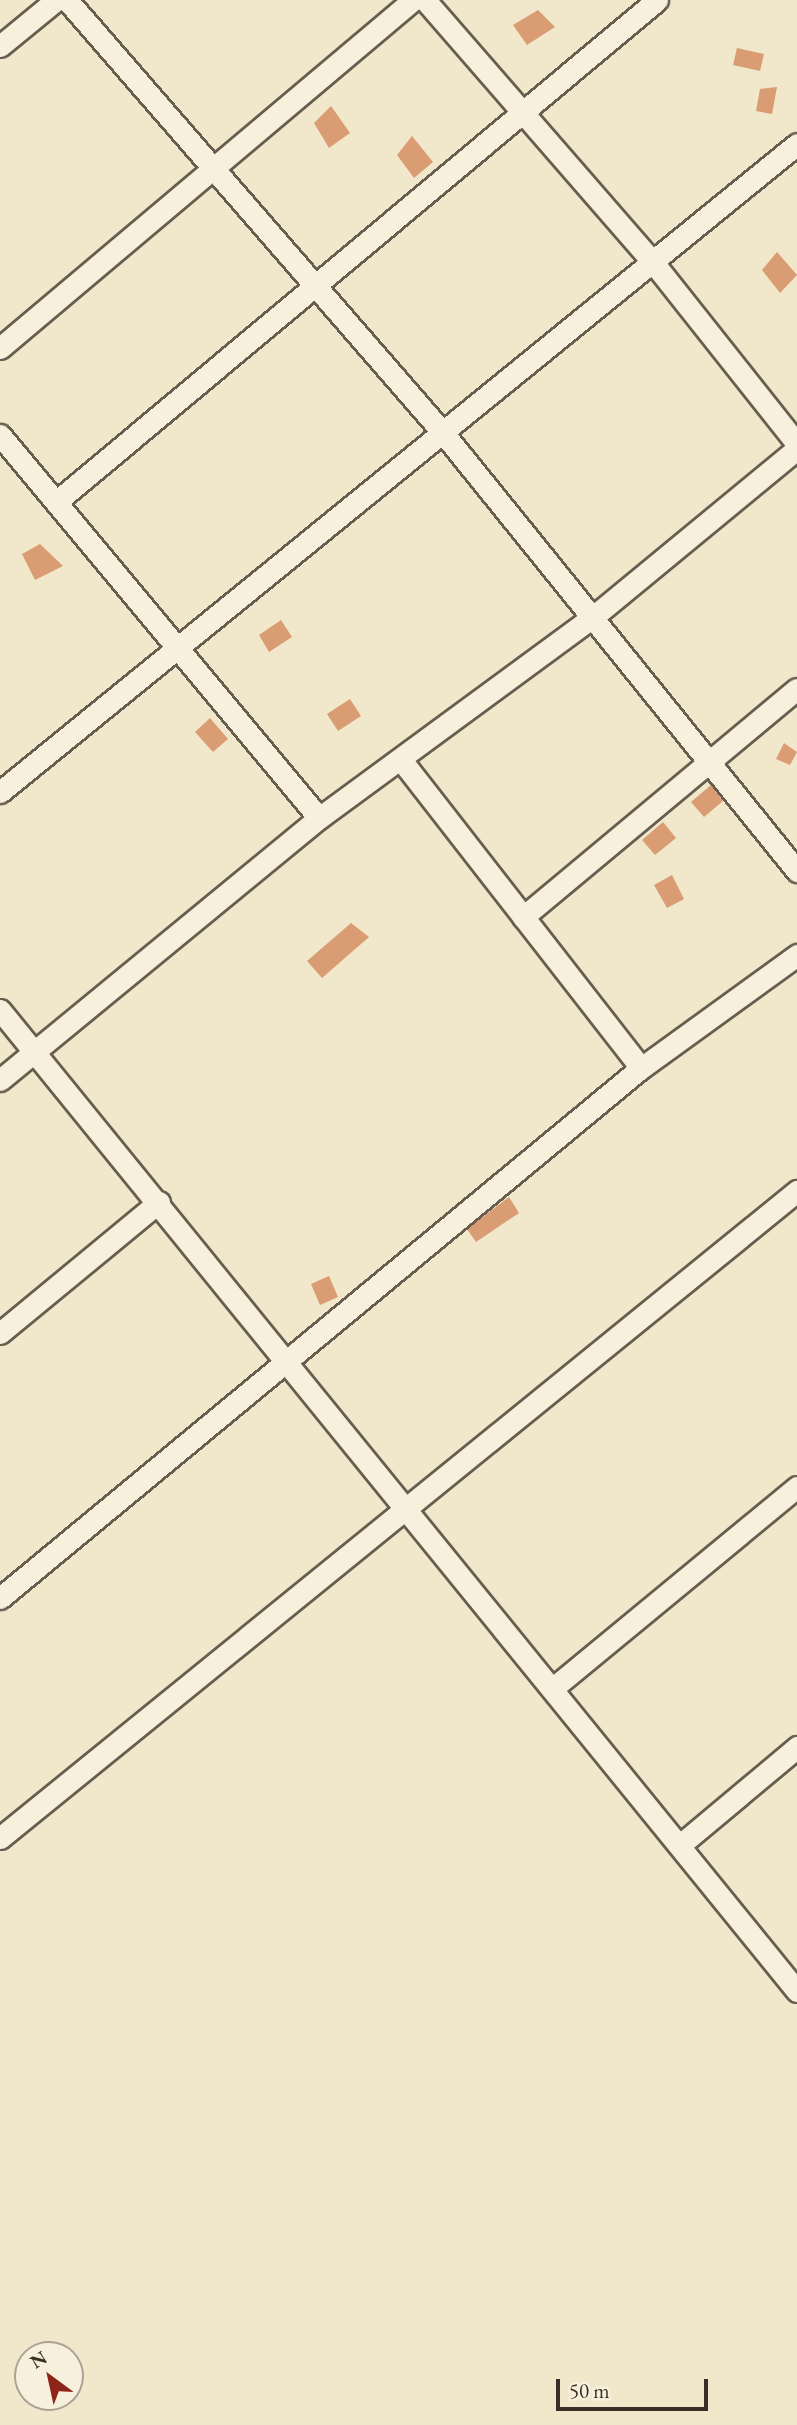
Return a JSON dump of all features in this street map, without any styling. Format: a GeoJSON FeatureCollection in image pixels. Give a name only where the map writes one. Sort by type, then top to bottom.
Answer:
{"type":"FeatureCollection","features":[{"type":"Feature","properties":{"kind":"street"},"geometry":{"type":"LineString","coordinates":[[0,46],[56,0]]}},
{"type":"Feature","properties":{"kind":"street"},"geometry":{"type":"LineString","coordinates":[[66,0],[216,166],[444,434],[797,871]]}},
{"type":"Feature","properties":{"kind":"street"},"geometry":{"type":"LineString","coordinates":[[0,348],[413,0]]}},
{"type":"Feature","properties":{"kind":"street"},"geometry":{"type":"LineString","coordinates":[[0,1080],[319,818],[402,761],[593,617],[797,446],[652,261],[519,113],[425,0]]}},
{"type":"Feature","properties":{"kind":"street"},"geometry":{"type":"LineString","coordinates":[[56,502],[315,282],[657,0]]}},
{"type":"Feature","properties":{"kind":"street"},"geometry":{"type":"LineString","coordinates":[[0,792],[444,434],[797,144]]}},
{"type":"Feature","properties":{"kind":"street"},"geometry":{"type":"LineString","coordinates":[[0,435],[319,818]]}},
{"type":"Feature","properties":{"kind":"street"},"geometry":{"type":"LineString","coordinates":[[523,917],[708,760],[797,689]]}},
{"type":"Feature","properties":{"kind":"street"},"geometry":{"type":"LineString","coordinates":[[402,761],[641,1068]]}},
{"type":"Feature","properties":{"kind":"street"},"geometry":{"type":"LineString","coordinates":[[0,1598],[641,1068],[797,955]]}},
{"type":"Feature","properties":{"kind":"street"},"geometry":{"type":"LineString","coordinates":[[0,1010],[36,1050],[288,1360],[797,1991]]}},
{"type":"Feature","properties":{"kind":"street"},"geometry":{"type":"LineString","coordinates":[[0,1838],[409,1510],[797,1191]]}},
{"type":"Feature","properties":{"kind":"street"},"geometry":{"type":"LineString","coordinates":[[0,1333],[159,1202]]}},
{"type":"Feature","properties":{"kind":"street"},"geometry":{"type":"LineString","coordinates":[[553,1688],[797,1487]]}},
{"type":"Feature","properties":{"kind":"street"},"geometry":{"type":"LineString","coordinates":[[680,1845],[797,1747]]}},
{"type":"Feature","properties":{"kind":"building"},"geometry":{"type":"Polygon","coordinates":[[[538,10],[555,27],[527,45],[513,25],[538,10]]]}},
{"type":"Feature","properties":{"kind":"building"},"geometry":{"type":"Polygon","coordinates":[[[737,48],[764,54],[760,71],[733,65],[737,48]]]}},
{"type":"Feature","properties":{"kind":"building"},"geometry":{"type":"Polygon","coordinates":[[[777,87],[772,114],[756,111],[760,89],[777,87]]]}},
{"type":"Feature","properties":{"kind":"building"},"geometry":{"type":"Polygon","coordinates":[[[331,106],[350,133],[329,148],[314,123],[331,106]]]}},
{"type":"Feature","properties":{"kind":"building"},"geometry":{"type":"Polygon","coordinates":[[[412,136],[433,162],[414,178],[397,155],[412,136]]]}},
{"type":"Feature","properties":{"kind":"building"},"geometry":{"type":"Polygon","coordinates":[[[777,252],[797,275],[780,293],[762,270],[777,252]]]}},
{"type":"Feature","properties":{"kind":"building"},"geometry":{"type":"Polygon","coordinates":[[[40,544],[63,566],[35,580],[22,554],[40,544]]]}},
{"type":"Feature","properties":{"kind":"building"},"geometry":{"type":"Polygon","coordinates":[[[281,620],[292,637],[269,652],[259,635],[281,620]]]}},
{"type":"Feature","properties":{"kind":"building"},"geometry":{"type":"Polygon","coordinates":[[[350,699],[361,716],[338,731],[327,714],[350,699]]]}},
{"type":"Feature","properties":{"kind":"building"},"geometry":{"type":"Polygon","coordinates":[[[210,718],[228,739],[213,752],[195,732],[210,718]]]}},
{"type":"Feature","properties":{"kind":"building"},"geometry":{"type":"Polygon","coordinates":[[[784,743],[797,752],[790,765],[776,759],[784,743]]]}},
{"type":"Feature","properties":{"kind":"building"},"geometry":{"type":"Polygon","coordinates":[[[711,785],[723,801],[704,817],[691,802],[711,785]]]}},
{"type":"Feature","properties":{"kind":"building"},"geometry":{"type":"Polygon","coordinates":[[[663,822],[676,838],[655,855],[642,840],[663,822]]]}},
{"type":"Feature","properties":{"kind":"building"},"geometry":{"type":"Polygon","coordinates":[[[672,875],[684,899],[667,908],[654,885],[672,875]]]}},
{"type":"Feature","properties":{"kind":"building"},"geometry":{"type":"Polygon","coordinates":[[[351,923],[369,937],[322,978],[307,961],[351,923]]]}},
{"type":"Feature","properties":{"kind":"building"},"geometry":{"type":"Polygon","coordinates":[[[509,1197],[519,1213],[476,1242],[467,1229],[509,1197]]]}},
{"type":"Feature","properties":{"kind":"building"},"geometry":{"type":"Polygon","coordinates":[[[329,1276],[338,1297],[320,1305],[311,1284],[329,1276]]]}}]}
